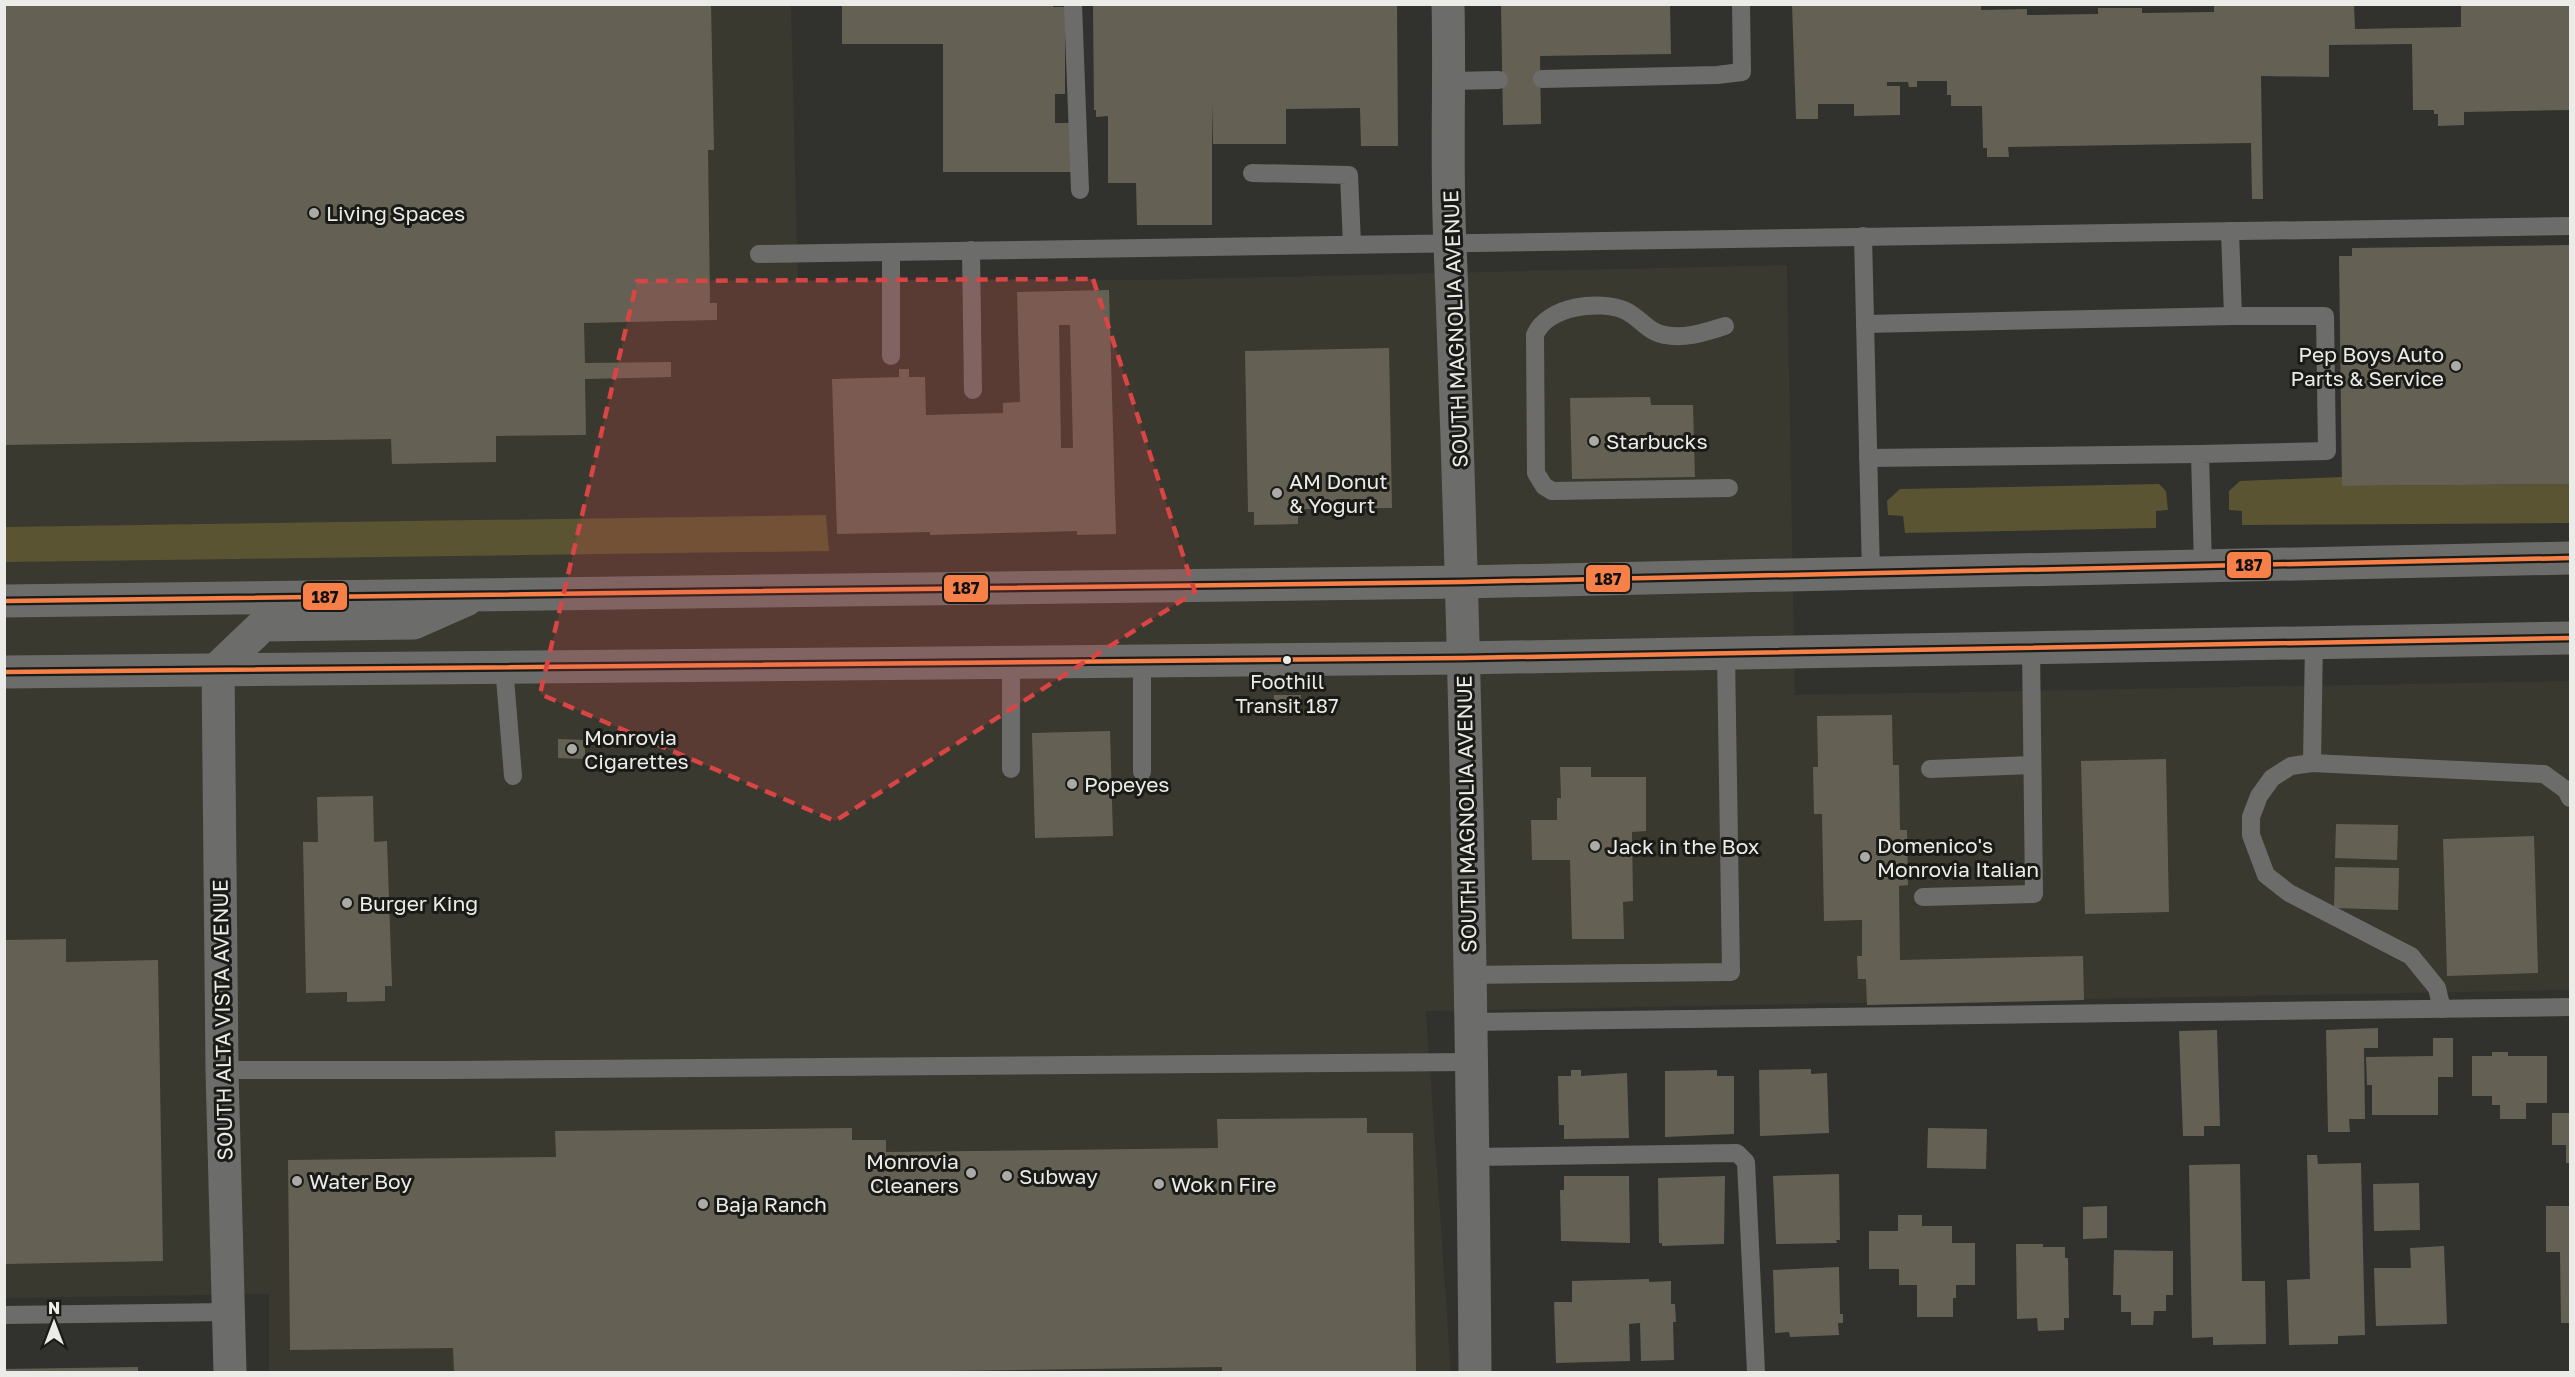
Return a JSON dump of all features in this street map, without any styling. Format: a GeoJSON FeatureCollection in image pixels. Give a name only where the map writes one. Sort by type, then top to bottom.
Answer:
{"type":"FeatureCollection","features":[{"type":"Feature","properties":{"kind":"main road","name":"SOUTH MAGNOLIA AVENUE"},"geometry":{"type":"LineString","coordinates":[[1448,4],[1449,242],[1462,582],[1475,1372]]}},
{"type":"Feature","properties":{"kind":"main road"},"geometry":{"type":"LineString","coordinates":[[9,604],[478,594],[1462,582],[2571,558]]}},
{"type":"Feature","properties":{"kind":"main road"},"geometry":{"type":"LineString","coordinates":[[218,668],[263,625],[414,623],[478,594]]}},
{"type":"Feature","properties":{"kind":"main road"},"geometry":{"type":"LineString","coordinates":[[4,672],[218,668],[1463,658],[2571,638]]}},
{"type":"Feature","properties":{"kind":"main road","name":"SOUTH ALTA VISTA AVENUE"},"geometry":{"type":"LineString","coordinates":[[218,668],[222,1070],[230,1372]]}},
{"type":"Feature","properties":{"kind":"lane"},"geometry":{"type":"LineString","coordinates":[[1073,4],[1080,190]]}},
{"type":"Feature","properties":{"kind":"lane"},"geometry":{"type":"LineString","coordinates":[[1542,79],[1717,75],[1742,72],[1741,4]]}},
{"type":"Feature","properties":{"kind":"lane"},"geometry":{"type":"LineString","coordinates":[[1450,81],[1499,80]]}},
{"type":"Feature","properties":{"kind":"lane"},"geometry":{"type":"LineString","coordinates":[[1252,173],[1350,175],[1352,244]]}},
{"type":"Feature","properties":{"kind":"lane"},"geometry":{"type":"LineString","coordinates":[[759,254],[2571,226]]}},
{"type":"Feature","properties":{"kind":"lane"},"geometry":{"type":"LineString","coordinates":[[2230,231],[2233,316]]}},
{"type":"Feature","properties":{"kind":"lane"},"geometry":{"type":"LineString","coordinates":[[1863,236],[1871,574]]}},
{"type":"Feature","properties":{"kind":"lane"},"geometry":{"type":"LineString","coordinates":[[971,250],[973,390]]}},
{"type":"Feature","properties":{"kind":"lane"},"geometry":{"type":"LineString","coordinates":[[891,252],[891,356]]}},
{"type":"Feature","properties":{"kind":"lane"},"geometry":{"type":"LineString","coordinates":[[1725,326],[1686,337],[1663,335],[1647,328],[1626,311],[1598,306],[1570,308],[1551,316],[1538,327],[1535,335],[1536,473],[1544,486],[1552,491],[1729,488]]}},
{"type":"Feature","properties":{"kind":"lane"},"geometry":{"type":"LineString","coordinates":[[1865,324],[2325,316],[2328,452],[1868,458]]}},
{"type":"Feature","properties":{"kind":"lane"},"geometry":{"type":"LineString","coordinates":[[2200,454],[2203,566]]}},
{"type":"Feature","properties":{"kind":"lane"},"geometry":{"type":"LineString","coordinates":[[2312,763],[2314,642]]}},
{"type":"Feature","properties":{"kind":"lane"},"geometry":{"type":"LineString","coordinates":[[1923,897],[2034,894],[2031,648]]}},
{"type":"Feature","properties":{"kind":"lane"},"geometry":{"type":"LineString","coordinates":[[1469,975],[1731,972],[1726,653]]}},
{"type":"Feature","properties":{"kind":"lane"},"geometry":{"type":"LineString","coordinates":[[1142,661],[1142,772]]}},
{"type":"Feature","properties":{"kind":"lane"},"geometry":{"type":"LineString","coordinates":[[1011,662],[1011,769]]}},
{"type":"Feature","properties":{"kind":"lane"},"geometry":{"type":"LineString","coordinates":[[504,666],[513,776]]}},
{"type":"Feature","properties":{"kind":"lane"},"geometry":{"type":"LineString","coordinates":[[2442,1009],[2437,988],[2411,956],[2289,893],[2266,875],[2251,835],[2251,817],[2259,796],[2272,778],[2291,766],[2312,763],[2544,774],[2566,790],[2571,798]]}},
{"type":"Feature","properties":{"kind":"lane"},"geometry":{"type":"LineString","coordinates":[[1930,769],[2032,765]]}},
{"type":"Feature","properties":{"kind":"lane"},"geometry":{"type":"LineString","coordinates":[[1470,1022],[2571,1007]]}},
{"type":"Feature","properties":{"kind":"lane"},"geometry":{"type":"LineString","coordinates":[[222,1070],[1471,1062]]}},
{"type":"Feature","properties":{"kind":"lane"},"geometry":{"type":"LineString","coordinates":[[1473,1157],[1737,1153],[1746,1162],[1756,1372]]}},
{"type":"Feature","properties":{"kind":"lane"},"geometry":{"type":"LineString","coordinates":[[4,1315],[228,1312]]}},
{"type":"Feature","properties":{"kind":"highlighted area"},"geometry":{"type":"Polygon","coordinates":[[[1093,279],[1195,592],[835,821],[540,694],[637,281],[1093,279]]]}},
{"type":"Feature","properties":{"kind":"shaded area"},"geometry":{"type":"Polygon","coordinates":[[[4,5],[791,5],[798,281],[1142,280],[1787,265],[1795,695],[2570,681],[2570,990],[1426,1011],[1451,1372],[269,1372],[269,1294],[5,1298],[4,5]]]}},
{"type":"Feature","properties":{"kind":"shaded area"},"geometry":{"type":"Polygon","coordinates":[[[2342,477],[2343,486],[2570,484],[2570,523],[2242,525],[2242,511],[2229,510],[2229,491],[2240,481],[2342,477]]]}},
{"type":"Feature","properties":{"kind":"shaded area"},"geometry":{"type":"Polygon","coordinates":[[[2159,484],[2166,491],[2168,510],[2156,511],[2156,528],[1905,533],[1903,516],[1888,515],[1887,501],[1900,489],[2159,484]]]}},
{"type":"Feature","properties":{"kind":"shaded area"},"geometry":{"type":"Polygon","coordinates":[[[826,515],[829,551],[5,562],[5,527],[826,515]]]}},
{"type":"Feature","properties":{"kind":"building"},"geometry":{"type":"Polygon","coordinates":[[[4,4],[711,4],[714,150],[708,150],[710,303],[717,303],[717,320],[584,323],[585,363],[671,362],[671,377],[585,379],[586,435],[496,436],[496,462],[392,464],[391,439],[4,445],[4,4]]]}},
{"type":"Feature","properties":{"kind":"building"},"geometry":{"type":"Polygon","coordinates":[[[842,4],[1053,4],[1053,7],[1065,7],[1065,94],[1055,94],[1055,123],[1071,123],[1071,172],[943,172],[943,44],[842,44],[842,4]]]}},
{"type":"Feature","properties":{"kind":"building"},"geometry":{"type":"Polygon","coordinates":[[[1093,4],[1397,4],[1398,146],[1361,146],[1360,108],[1286,109],[1286,144],[1213,144],[1212,102],[1212,225],[1137,225],[1136,183],[1108,183],[1108,116],[1096,117],[1096,110],[1094,110],[1093,4]]]}},
{"type":"Feature","properties":{"kind":"building"},"geometry":{"type":"Polygon","coordinates":[[[1501,4],[1670,4],[1671,54],[1540,56],[1541,124],[1503,125],[1501,4]]]}},
{"type":"Feature","properties":{"kind":"building"},"geometry":{"type":"Polygon","coordinates":[[[1792,4],[1981,4],[1981,10],[2027,9],[2027,15],[2098,14],[2098,8],[2142,8],[2142,13],[2214,12],[2214,6],[2354,4],[2355,29],[2461,27],[2461,4],[2570,4],[2570,110],[2464,112],[2464,125],[2438,126],[2438,114],[2434,114],[2434,110],[2413,110],[2412,44],[2329,45],[2329,77],[2261,76],[2263,199],[2252,199],[2251,143],[2008,147],[2009,157],[1987,157],[1987,148],[1983,148],[1982,106],[1951,106],[1951,95],[1947,95],[1947,81],[1917,81],[1917,87],[1909,87],[1908,82],[1887,82],[1887,86],[1900,86],[1900,115],[1854,116],[1854,104],[1818,104],[1818,119],[1796,119],[1792,4]]]}},
{"type":"Feature","properties":{"kind":"building","name":"Pep Boys Auto Parts & Service"},"geometry":{"type":"Polygon","coordinates":[[[2570,245],[2570,484],[2342,486],[2339,256],[2352,256],[2352,248],[2570,245]]]}},
{"type":"Feature","properties":{"kind":"building"},"geometry":{"type":"Polygon","coordinates":[[[1109,290],[1116,534],[1077,535],[1077,531],[930,535],[930,532],[837,534],[832,379],[899,377],[899,369],[909,369],[909,377],[925,377],[926,415],[1003,413],[1003,403],[1020,402],[1017,292],[1109,290]],[[1059,325],[1061,448],[1073,448],[1070,325],[1059,325]]]}},
{"type":"Feature","properties":{"kind":"building"},"geometry":{"type":"Polygon","coordinates":[[[1389,348],[1392,508],[1298,509],[1298,524],[1254,525],[1254,512],[1248,512],[1245,351],[1389,348]]]}},
{"type":"Feature","properties":{"kind":"building"},"geometry":{"type":"Polygon","coordinates":[[[1650,397],[1651,405],[1693,405],[1695,477],[1572,479],[1570,398],[1650,397]]]}},
{"type":"Feature","properties":{"kind":"building"},"geometry":{"type":"Polygon","coordinates":[[[1274,695],[1301,695],[1300,711],[1273,710],[1274,695]]]}},
{"type":"Feature","properties":{"kind":"building","name":"Domenico's Monrovia Italian"},"geometry":{"type":"Polygon","coordinates":[[[1892,715],[1893,765],[1899,765],[1900,830],[1907,830],[1908,885],[1899,886],[1900,960],[2083,956],[2084,1000],[1867,1005],[1866,979],[1858,979],[1857,956],[1862,956],[1862,920],[1824,921],[1822,814],[1814,814],[1813,767],[1818,767],[1817,716],[1892,715]]]}},
{"type":"Feature","properties":{"kind":"building"},"geometry":{"type":"Polygon","coordinates":[[[1110,731],[1113,836],[1035,838],[1032,733],[1110,731]]]}},
{"type":"Feature","properties":{"kind":"building","name":"Monrovia Cigarettes"},"geometry":{"type":"Polygon","coordinates":[[[558,739],[585,740],[585,759],[558,758],[558,739]]]}},
{"type":"Feature","properties":{"kind":"building"},"geometry":{"type":"Polygon","coordinates":[[[2166,759],[2169,912],[2085,914],[2081,761],[2166,759]]]}},
{"type":"Feature","properties":{"kind":"building"},"geometry":{"type":"Polygon","coordinates":[[[1560,767],[1591,767],[1591,777],[1646,777],[1646,831],[1632,832],[1633,901],[1623,902],[1624,939],[1572,939],[1570,860],[1532,860],[1531,820],[1557,820],[1557,798],[1561,798],[1560,767]]]}},
{"type":"Feature","properties":{"kind":"building"},"geometry":{"type":"Polygon","coordinates":[[[373,796],[374,842],[387,841],[392,986],[385,986],[385,1001],[347,1002],[347,992],[306,993],[303,842],[318,842],[317,797],[373,796]]]}},
{"type":"Feature","properties":{"kind":"building"},"geometry":{"type":"Polygon","coordinates":[[[2336,824],[2398,825],[2397,860],[2335,858],[2336,824]]]}},
{"type":"Feature","properties":{"kind":"building"},"geometry":{"type":"Polygon","coordinates":[[[2534,836],[2538,973],[2447,976],[2443,839],[2534,836]]]}},
{"type":"Feature","properties":{"kind":"building"},"geometry":{"type":"Polygon","coordinates":[[[2335,867],[2399,868],[2398,910],[2334,908],[2335,867]]]}},
{"type":"Feature","properties":{"kind":"building"},"geometry":{"type":"Polygon","coordinates":[[[66,939],[66,962],[158,960],[163,1261],[4,1264],[4,940],[66,939]]]}},
{"type":"Feature","properties":{"kind":"building"},"geometry":{"type":"Polygon","coordinates":[[[2378,1028],[2378,1048],[2364,1048],[2365,1119],[2349,1119],[2350,1132],[2328,1132],[2326,1030],[2378,1028]]]}},
{"type":"Feature","properties":{"kind":"building"},"geometry":{"type":"Polygon","coordinates":[[[2217,1030],[2220,1126],[2204,1126],[2204,1136],[2183,1136],[2179,1031],[2217,1030]]]}},
{"type":"Feature","properties":{"kind":"building"},"geometry":{"type":"Polygon","coordinates":[[[2433,1038],[2453,1038],[2453,1077],[2438,1077],[2438,1115],[2372,1115],[2372,1085],[2367,1085],[2366,1057],[2433,1056],[2433,1038]]]}},
{"type":"Feature","properties":{"kind":"building"},"geometry":{"type":"Polygon","coordinates":[[[2492,1052],[2508,1052],[2508,1056],[2547,1056],[2547,1103],[2526,1103],[2526,1119],[2500,1119],[2500,1105],[2492,1105],[2492,1096],[2472,1096],[2472,1056],[2492,1056],[2492,1052]]]}},
{"type":"Feature","properties":{"kind":"building"},"geometry":{"type":"Polygon","coordinates":[[[1811,1069],[1811,1074],[1827,1073],[1829,1133],[1760,1136],[1759,1070],[1811,1069]]]}},
{"type":"Feature","properties":{"kind":"building"},"geometry":{"type":"Polygon","coordinates":[[[1571,1070],[1581,1070],[1581,1076],[1627,1073],[1629,1138],[1564,1139],[1564,1125],[1559,1125],[1558,1076],[1571,1076],[1571,1070]]]}},
{"type":"Feature","properties":{"kind":"building"},"geometry":{"type":"Polygon","coordinates":[[[1717,1070],[1717,1076],[1734,1076],[1734,1134],[1665,1137],[1665,1071],[1717,1070]]]}},
{"type":"Feature","properties":{"kind":"building"},"geometry":{"type":"Polygon","coordinates":[[[2552,1113],[2570,1113],[2570,1163],[2566,1163],[2566,1145],[2552,1145],[2552,1113]]]}},
{"type":"Feature","properties":{"kind":"building"},"geometry":{"type":"Polygon","coordinates":[[[1367,1118],[1367,1133],[1413,1133],[1416,1372],[1222,1372],[1222,1367],[888,1372],[454,1372],[453,1348],[290,1350],[288,1160],[556,1157],[555,1131],[852,1128],[852,1140],[886,1140],[886,1152],[1218,1148],[1217,1119],[1367,1118]]]}},
{"type":"Feature","properties":{"kind":"building"},"geometry":{"type":"Polygon","coordinates":[[[1928,1128],[1987,1129],[1986,1169],[1927,1168],[1928,1128]]]}},
{"type":"Feature","properties":{"kind":"building"},"geometry":{"type":"Polygon","coordinates":[[[2307,1155],[2317,1155],[2318,1164],[2361,1163],[2365,1335],[2338,1336],[2338,1344],[2289,1345],[2287,1280],[2310,1279],[2307,1155]]]}},
{"type":"Feature","properties":{"kind":"building"},"geometry":{"type":"Polygon","coordinates":[[[2240,1164],[2242,1281],[2265,1281],[2266,1344],[2213,1345],[2213,1337],[2192,1338],[2189,1165],[2240,1164]]]}},
{"type":"Feature","properties":{"kind":"building"},"geometry":{"type":"Polygon","coordinates":[[[1839,1174],[1840,1240],[1836,1240],[1837,1243],[1776,1244],[1773,1176],[1839,1174]]]}},
{"type":"Feature","properties":{"kind":"building"},"geometry":{"type":"Polygon","coordinates":[[[1564,1176],[1629,1176],[1630,1243],[1561,1241],[1560,1190],[1564,1190],[1564,1176]]]}},
{"type":"Feature","properties":{"kind":"building"},"geometry":{"type":"Polygon","coordinates":[[[1725,1176],[1724,1244],[1662,1246],[1662,1243],[1659,1243],[1658,1178],[1725,1176]]]}},
{"type":"Feature","properties":{"kind":"building"},"geometry":{"type":"Polygon","coordinates":[[[2419,1183],[2420,1230],[2374,1231],[2373,1184],[2419,1183]]]}},
{"type":"Feature","properties":{"kind":"building"},"geometry":{"type":"Polygon","coordinates":[[[2107,1206],[2107,1238],[2083,1239],[2083,1207],[2107,1206]]]}},
{"type":"Feature","properties":{"kind":"building"},"geometry":{"type":"Polygon","coordinates":[[[2546,1206],[2570,1206],[2570,1323],[2561,1323],[2560,1252],[2546,1252],[2546,1206]]]}},
{"type":"Feature","properties":{"kind":"building"},"geometry":{"type":"Polygon","coordinates":[[[1898,1215],[1922,1215],[1922,1226],[1952,1226],[1952,1243],[1975,1243],[1975,1285],[1956,1285],[1953,1317],[1917,1317],[1917,1285],[1899,1285],[1899,1269],[1869,1269],[1869,1231],[1898,1231],[1898,1215]]]}},
{"type":"Feature","properties":{"kind":"building"},"geometry":{"type":"Polygon","coordinates":[[[2016,1244],[2065,1247],[2065,1258],[2068,1258],[2069,1318],[2064,1318],[2064,1330],[2038,1331],[2037,1318],[2017,1319],[2016,1244]]]}},
{"type":"Feature","properties":{"kind":"building"},"geometry":{"type":"Polygon","coordinates":[[[2444,1246],[2447,1324],[2376,1326],[2374,1268],[2411,1268],[2410,1248],[2444,1246]]]}},
{"type":"Feature","properties":{"kind":"building"},"geometry":{"type":"Polygon","coordinates":[[[2114,1250],[2173,1251],[2173,1295],[2166,1295],[2166,1311],[2154,1311],[2153,1325],[2131,1325],[2131,1312],[2121,1312],[2121,1295],[2113,1295],[2114,1250]]]}},
{"type":"Feature","properties":{"kind":"building"},"geometry":{"type":"Polygon","coordinates":[[[1839,1267],[1840,1314],[1843,1314],[1843,1323],[1838,1323],[1839,1335],[1790,1337],[1789,1332],[1775,1333],[1773,1270],[1839,1267]]]}},
{"type":"Feature","properties":{"kind":"building"},"geometry":{"type":"Polygon","coordinates":[[[1649,1279],[1649,1282],[1671,1281],[1671,1304],[1675,1304],[1676,1322],[1673,1322],[1674,1360],[1641,1361],[1640,1323],[1629,1324],[1630,1361],[1556,1363],[1554,1302],[1572,1302],[1572,1281],[1649,1279]]]}},
{"type":"Feature","properties":{"kind":"building"},"geometry":{"type":"Polygon","coordinates":[[[138,1367],[138,1372],[4,1372],[4,1369],[138,1367]]]}},
{"type":"Feature","properties":{"kind":"transit line","name":"187"},"geometry":{"type":"LineString","coordinates":[[4,601],[1462,582],[2570,558]]}},
{"type":"Feature","properties":{"kind":"transit line","name":"187"},"geometry":{"type":"LineString","coordinates":[[4,672],[1463,658],[2570,638]]}},
{"type":"Feature","properties":{"kind":"place","name":"Living Spaces"},"geometry":{"type":"Point","coordinates":[314,213]}},
{"type":"Feature","properties":{"kind":"place","name":"Pep Boys Auto Parts & Service"},"geometry":{"type":"Point","coordinates":[2456,366]}},
{"type":"Feature","properties":{"kind":"place","name":"Starbucks"},"geometry":{"type":"Point","coordinates":[1594,441]}},
{"type":"Feature","properties":{"kind":"place","name":"AM Donut & Yogurt"},"geometry":{"type":"Point","coordinates":[1277,493]}},
{"type":"Feature","properties":{"kind":"place","name":"Foothill Transit 187"},"geometry":{"type":"Point","coordinates":[1287,660]}},
{"type":"Feature","properties":{"kind":"place","name":"Monrovia Cigarettes"},"geometry":{"type":"Point","coordinates":[572,749]}},
{"type":"Feature","properties":{"kind":"place","name":"Popeyes"},"geometry":{"type":"Point","coordinates":[1072,784]}},
{"type":"Feature","properties":{"kind":"place","name":"Jack in the Box"},"geometry":{"type":"Point","coordinates":[1595,846]}},
{"type":"Feature","properties":{"kind":"place","name":"Domenico's Monrovia Italian"},"geometry":{"type":"Point","coordinates":[1865,857]}},
{"type":"Feature","properties":{"kind":"place","name":"Burger King"},"geometry":{"type":"Point","coordinates":[347,903]}},
{"type":"Feature","properties":{"kind":"place","name":"Monrovia Cleaners"},"geometry":{"type":"Point","coordinates":[971,1173]}},
{"type":"Feature","properties":{"kind":"place","name":"Subway"},"geometry":{"type":"Point","coordinates":[1007,1176]}},
{"type":"Feature","properties":{"kind":"place","name":"Water Boy"},"geometry":{"type":"Point","coordinates":[297,1181]}},
{"type":"Feature","properties":{"kind":"place","name":"Wok n Fire"},"geometry":{"type":"Point","coordinates":[1159,1184]}},
{"type":"Feature","properties":{"kind":"place","name":"Baja Ranch"},"geometry":{"type":"Point","coordinates":[703,1204]}}]}
